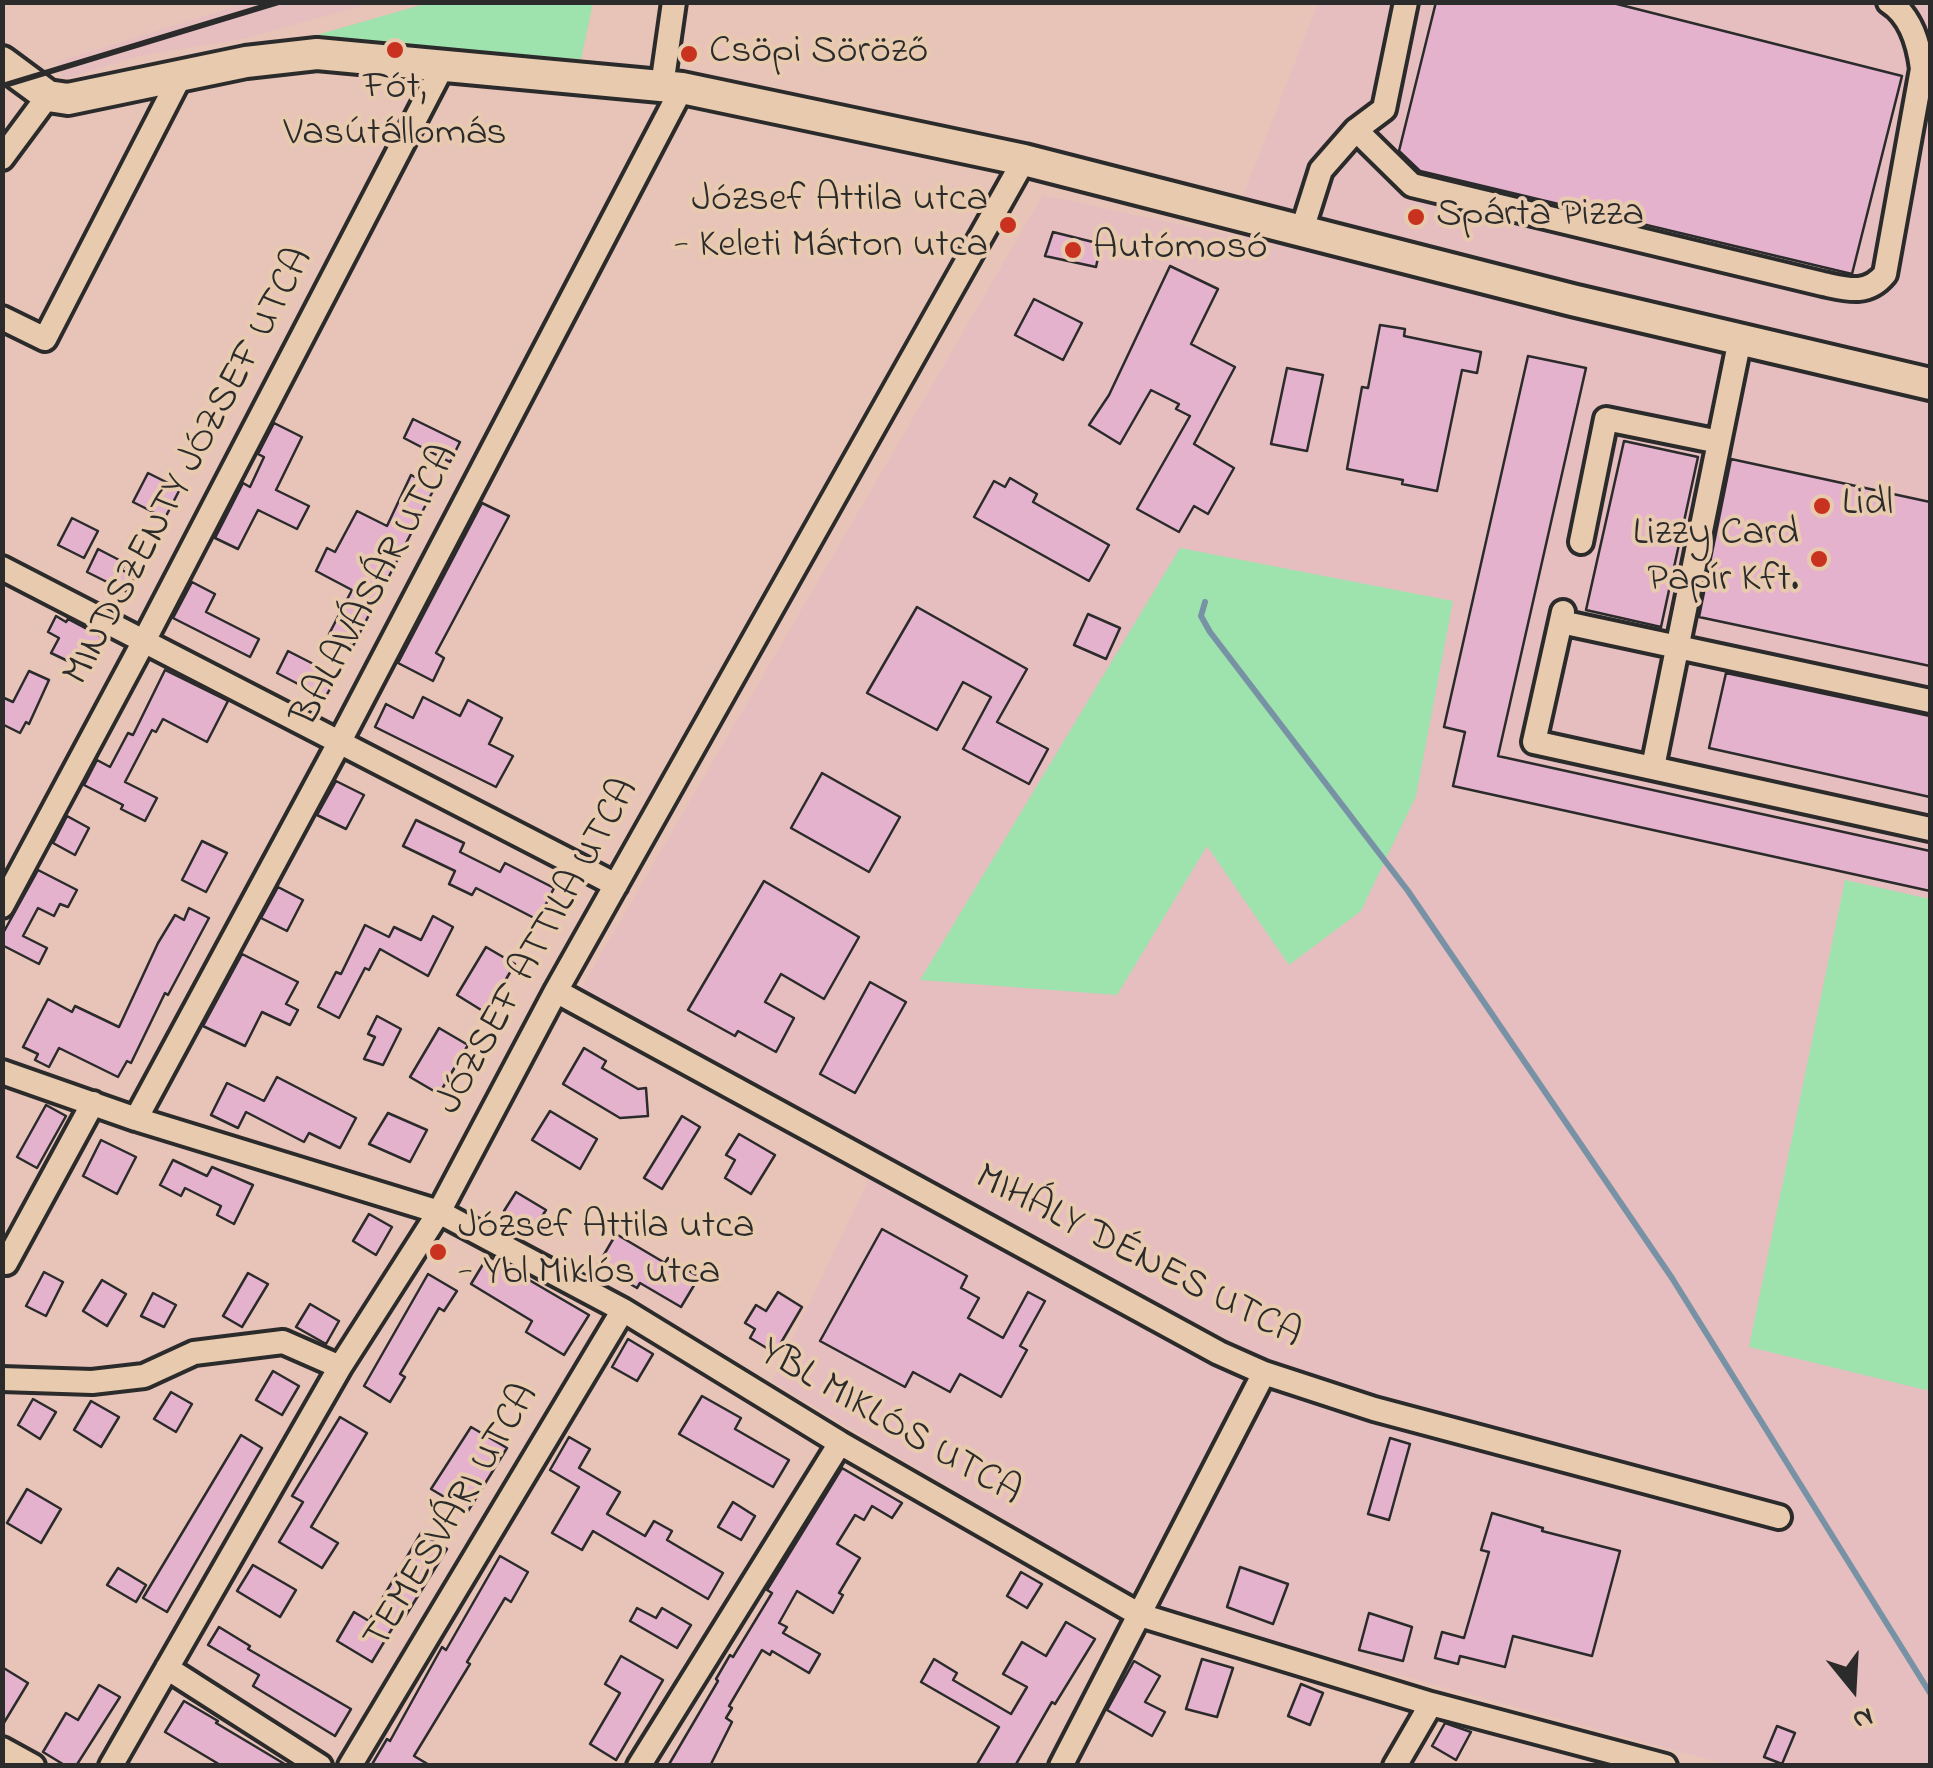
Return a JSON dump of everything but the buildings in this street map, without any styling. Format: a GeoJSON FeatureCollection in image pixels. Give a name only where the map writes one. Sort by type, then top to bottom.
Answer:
{"type":"FeatureCollection","features":[{"type":"Feature","properties":{"kind":"main road"},"geometry":{"type":"LineString","coordinates":[[2,62],[48,96],[78,98],[246,62],[317,54],[672,87],[1024,160],[1930,384]]}},
{"type":"Feature","properties":{"kind":"street","name":"BALAVÁSÁR UTCA"},"geometry":{"type":"LineString","coordinates":[[136,1119],[339,742],[672,87],[674,2]]}},
{"type":"Feature","properties":{"kind":"street"},"geometry":{"type":"LineString","coordinates":[[1302,230],[1321,170],[1356,130],[1384,109],[1406,2]]}},
{"type":"Feature","properties":{"kind":"street"},"geometry":{"type":"LineString","coordinates":[[1356,130],[1412,185],[1854,291],[1865,290],[1885,274],[1922,70],[1919,47],[1911,30],[1900,9],[1889,2]]}},
{"type":"Feature","properties":{"kind":"street","name":"MINDSZENTY JÓZSEF UTCA"},"geometry":{"type":"LineString","coordinates":[[2,906],[144,642],[444,64]]}},
{"type":"Feature","properties":{"kind":"street"},"geometry":{"type":"LineString","coordinates":[[2,318],[44,339],[180,77]]}},
{"type":"Feature","properties":{"kind":"street"},"geometry":{"type":"LineString","coordinates":[[2,158],[48,96]]}},
{"type":"Feature","properties":{"kind":"street","name":"JÓZSEF ATTILA UTCA"},"geometry":{"type":"LineString","coordinates":[[110,1766],[340,1367],[439,1212],[556,991],[1024,160]]}},
{"type":"Feature","properties":{"kind":"street"},"geometry":{"type":"LineString","coordinates":[[1652,767],[1740,339]]}},
{"type":"Feature","properties":{"kind":"street"},"geometry":{"type":"LineString","coordinates":[[1581,542],[1606,419],[1719,442]]}},
{"type":"Feature","properties":{"kind":"street"},"geometry":{"type":"LineString","coordinates":[[2,568],[616,886]]}},
{"type":"Feature","properties":{"kind":"street"},"geometry":{"type":"LineString","coordinates":[[1930,701],[1677,647],[1562,617],[1534,742],[1930,828]]}},
{"type":"Feature","properties":{"kind":"street","name":"MIHÁLY DÉNES UTCA"},"geometry":{"type":"LineString","coordinates":[[556,991],[1219,1353],[1264,1373],[1374,1409],[1779,1517]]}},
{"type":"Feature","properties":{"kind":"street","name":"YBL MIKLÓS UTCA"},"geometry":{"type":"LineString","coordinates":[[2,1072],[136,1119],[439,1212],[623,1310],[840,1443],[1140,1615],[1431,1704],[1665,1766]]}},
{"type":"Feature","properties":{"kind":"street"},"geometry":{"type":"LineString","coordinates":[[6,1263],[93,1103]]}},
{"type":"Feature","properties":{"kind":"street","name":"TEMESVÁRI UTCA"},"geometry":{"type":"LineString","coordinates":[[350,1766],[623,1310]]}},
{"type":"Feature","properties":{"kind":"street"},"geometry":{"type":"LineString","coordinates":[[2,1379],[92,1382],[144,1376],[194,1352],[283,1342],[340,1367]]}},
{"type":"Feature","properties":{"kind":"street"},"geometry":{"type":"LineString","coordinates":[[1061,1766],[1264,1373]]}},
{"type":"Feature","properties":{"kind":"street"},"geometry":{"type":"LineString","coordinates":[[639,1766],[840,1443]]}},
{"type":"Feature","properties":{"kind":"street"},"geometry":{"type":"LineString","coordinates":[[167,1668],[320,1766]]}},
{"type":"Feature","properties":{"kind":"street"},"geometry":{"type":"LineString","coordinates":[[1395,1766],[1431,1704]]}},
{"type":"Feature","properties":{"kind":"street"},"geometry":{"type":"LineString","coordinates":[[2,1749],[34,1766]]}},
{"type":"Feature","properties":{"kind":"shaded area"},"geometry":{"type":"Polygon","coordinates":[[[246,3],[372,3],[246,38],[135,57],[63,80],[57,62],[246,3]]]}},
{"type":"Feature","properties":{"kind":"shaded area"},"geometry":{"type":"Polygon","coordinates":[[[1318,3],[1930,3],[1930,899],[1845,881],[1749,1346],[1930,1391],[1930,1765],[1729,1765],[1150,1607],[772,1381],[874,1169],[568,1011],[1043,195],[1228,235],[1318,3]],[[1207,845],[1289,965],[1361,911],[1207,845]]]}},
{"type":"Feature","properties":{"kind":"green space"},"geometry":{"type":"Polygon","coordinates":[[[428,3],[593,3],[581,59],[275,47],[428,3]]]}},
{"type":"Feature","properties":{"kind":"green space"},"geometry":{"type":"Polygon","coordinates":[[[1180,548],[1453,601],[1416,796],[1361,911],[1289,965],[1207,846],[1117,995],[920,980],[1180,548]]]}},
{"type":"Feature","properties":{"kind":"green space"},"geometry":{"type":"Polygon","coordinates":[[[1845,880],[1930,899],[1930,1391],[1749,1347],[1845,880]]]}},
{"type":"Feature","properties":{"kind":"waterway"},"geometry":{"type":"LineString","coordinates":[[1205,602],[1201,616],[1210,632],[1408,891],[1672,1278],[1930,1693]]}},
{"type":"Feature","properties":{"kind":"railway"},"geometry":{"type":"LineString","coordinates":[[2,86],[279,2]]}},
{"type":"Feature","properties":{"kind":"place","name":"Fót, Vasútállomás"},"geometry":{"type":"Point","coordinates":[395,50]}},
{"type":"Feature","properties":{"kind":"place","name":"Csöpi Söröző"},"geometry":{"type":"Point","coordinates":[689,54]}},
{"type":"Feature","properties":{"kind":"place","name":"Spárta Pizza"},"geometry":{"type":"Point","coordinates":[1416,217]}},
{"type":"Feature","properties":{"kind":"place","name":"József Attila utca - Keleti Márton utca"},"geometry":{"type":"Point","coordinates":[1008,225]}},
{"type":"Feature","properties":{"kind":"place","name":"Autómosó"},"geometry":{"type":"Point","coordinates":[1073,250]}},
{"type":"Feature","properties":{"kind":"place","name":"Lidl"},"geometry":{"type":"Point","coordinates":[1822,506]}},
{"type":"Feature","properties":{"kind":"place","name":"Lizzy Card Papír Kft."},"geometry":{"type":"Point","coordinates":[1819,559]}},
{"type":"Feature","properties":{"kind":"place","name":"József Attila utca - Ybl Miklós utca"},"geometry":{"type":"Point","coordinates":[438,1252]}}]}
